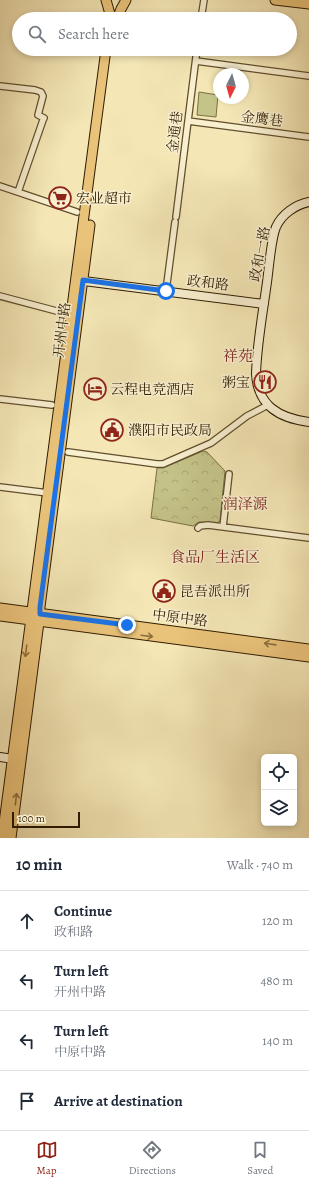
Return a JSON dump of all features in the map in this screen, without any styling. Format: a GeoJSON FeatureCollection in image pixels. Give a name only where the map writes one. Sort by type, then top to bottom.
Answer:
{"type":"FeatureCollection","features":[{"type":"Feature","properties":{"kind":"main road"},"geometry":{"type":"LineString","coordinates":[[106,0],[109,12]]}},
{"type":"Feature","properties":{"kind":"main road"},"geometry":{"type":"LineString","coordinates":[[120,12],[126,0]]}},
{"type":"Feature","properties":{"kind":"main road"},"geometry":{"type":"LineString","coordinates":[[275,0],[309,4]]}},
{"type":"Feature","properties":{"kind":"main road","name":"开州中路"},"geometry":{"type":"LineString","coordinates":[[35,617],[40,607],[105,56]]}},
{"type":"Feature","properties":{"kind":"main road","name":"开州中路"},"geometry":{"type":"LineString","coordinates":[[35,617],[48,494],[111,56]]}},
{"type":"Feature","properties":{"kind":"main road","name":"中原中路"},"geometry":{"type":"LineString","coordinates":[[0,608],[35,617],[309,657]]}},
{"type":"Feature","properties":{"kind":"main road","name":"中原中路"},"geometry":{"type":"LineString","coordinates":[[0,616],[35,617],[309,649]]}},
{"type":"Feature","properties":{"kind":"main road"},"geometry":{"type":"LineString","coordinates":[[11,838],[17,759],[35,617]]}},
{"type":"Feature","properties":{"kind":"main road"},"geometry":{"type":"LineString","coordinates":[[2,838],[17,759]]}},
{"type":"Feature","properties":{"kind":"street"},"geometry":{"type":"LineString","coordinates":[[202,12],[204,0]]}},
{"type":"Feature","properties":{"kind":"street","name":"金通巷"},"geometry":{"type":"LineString","coordinates":[[166,291],[197,56]]}},
{"type":"Feature","properties":{"kind":"street"},"geometry":{"type":"LineString","coordinates":[[196,61],[309,76]]}},
{"type":"Feature","properties":{"kind":"street"},"geometry":{"type":"LineString","coordinates":[[0,86],[36,90],[42,92],[44,96],[38,115],[44,118],[44,120],[18,192]]}},
{"type":"Feature","properties":{"kind":"street","name":"金鹰巷"},"geometry":{"type":"LineString","coordinates":[[188,121],[309,137]]}},
{"type":"Feature","properties":{"kind":"street"},"geometry":{"type":"LineString","coordinates":[[0,186],[77,212]]}},
{"type":"Feature","properties":{"kind":"street","name":"政和一路"},"geometry":{"type":"LineString","coordinates":[[268,405],[258,388],[256,374],[264,304],[276,227],[286,213],[293,208],[309,202]]}},
{"type":"Feature","properties":{"kind":"street","name":"政和路"},"geometry":{"type":"LineString","coordinates":[[79,280],[264,304]]}},
{"type":"Feature","properties":{"kind":"street"},"geometry":{"type":"LineString","coordinates":[[0,296],[64,313]]}},
{"type":"Feature","properties":{"kind":"street"},"geometry":{"type":"LineString","coordinates":[[0,399],[52,405]]}},
{"type":"Feature","properties":{"kind":"street"},"geometry":{"type":"LineString","coordinates":[[68,452],[163,464],[211,443],[247,416],[268,405],[278,414],[309,422]]}},
{"type":"Feature","properties":{"kind":"street"},"geometry":{"type":"LineString","coordinates":[[223,527],[229,474]]}},
{"type":"Feature","properties":{"kind":"street"},"geometry":{"type":"LineString","coordinates":[[0,487],[48,494]]}},
{"type":"Feature","properties":{"kind":"street"},"geometry":{"type":"LineString","coordinates":[[198,528],[200,526],[208,525],[309,538]]}},
{"type":"Feature","properties":{"kind":"street"},"geometry":{"type":"LineString","coordinates":[[0,757],[17,759]]}},
{"type":"Feature","properties":{"kind":"green space"},"geometry":{"type":"Polygon","coordinates":[[[199,92],[213,94],[213,104],[217,104],[216,117],[197,115],[199,92]]]}},
{"type":"Feature","properties":{"kind":"green space"},"geometry":{"type":"Polygon","coordinates":[[[203,451],[207,452],[225,471],[220,521],[217,523],[199,522],[193,526],[151,518],[157,468],[163,468],[203,451]]]}},
{"type":"Feature","properties":{"kind":"place","name":"宏业超市"},"geometry":{"type":"Point","coordinates":[60,198]}},
{"type":"Feature","properties":{"kind":"place","name":"粥宝"},"geometry":{"type":"Point","coordinates":[265,382]}},
{"type":"Feature","properties":{"kind":"place","name":"云程电竞酒店"},"geometry":{"type":"Point","coordinates":[95,389]}},
{"type":"Feature","properties":{"kind":"place","name":"濮阳市民政局"},"geometry":{"type":"Point","coordinates":[112,430]}},
{"type":"Feature","properties":{"kind":"place","name":"昆吾派出所"},"geometry":{"type":"Point","coordinates":[164,591]}},
{"type":"Feature","properties":{"kind":"district","name":"祥苑"},"geometry":{"type":"Point","coordinates":[238,356]}},
{"type":"Feature","properties":{"kind":"district","name":"润泽源"},"geometry":{"type":"Point","coordinates":[245,504]}},
{"type":"Feature","properties":{"kind":"district","name":"食品厂生活区"},"geometry":{"type":"Point","coordinates":[215,557]}},
{"type":"Feature","properties":{"kind":"route"},"geometry":{"type":"LineString","coordinates":[[127,625],[40,614],[40,607],[83,280],[166,291]]}}]}
